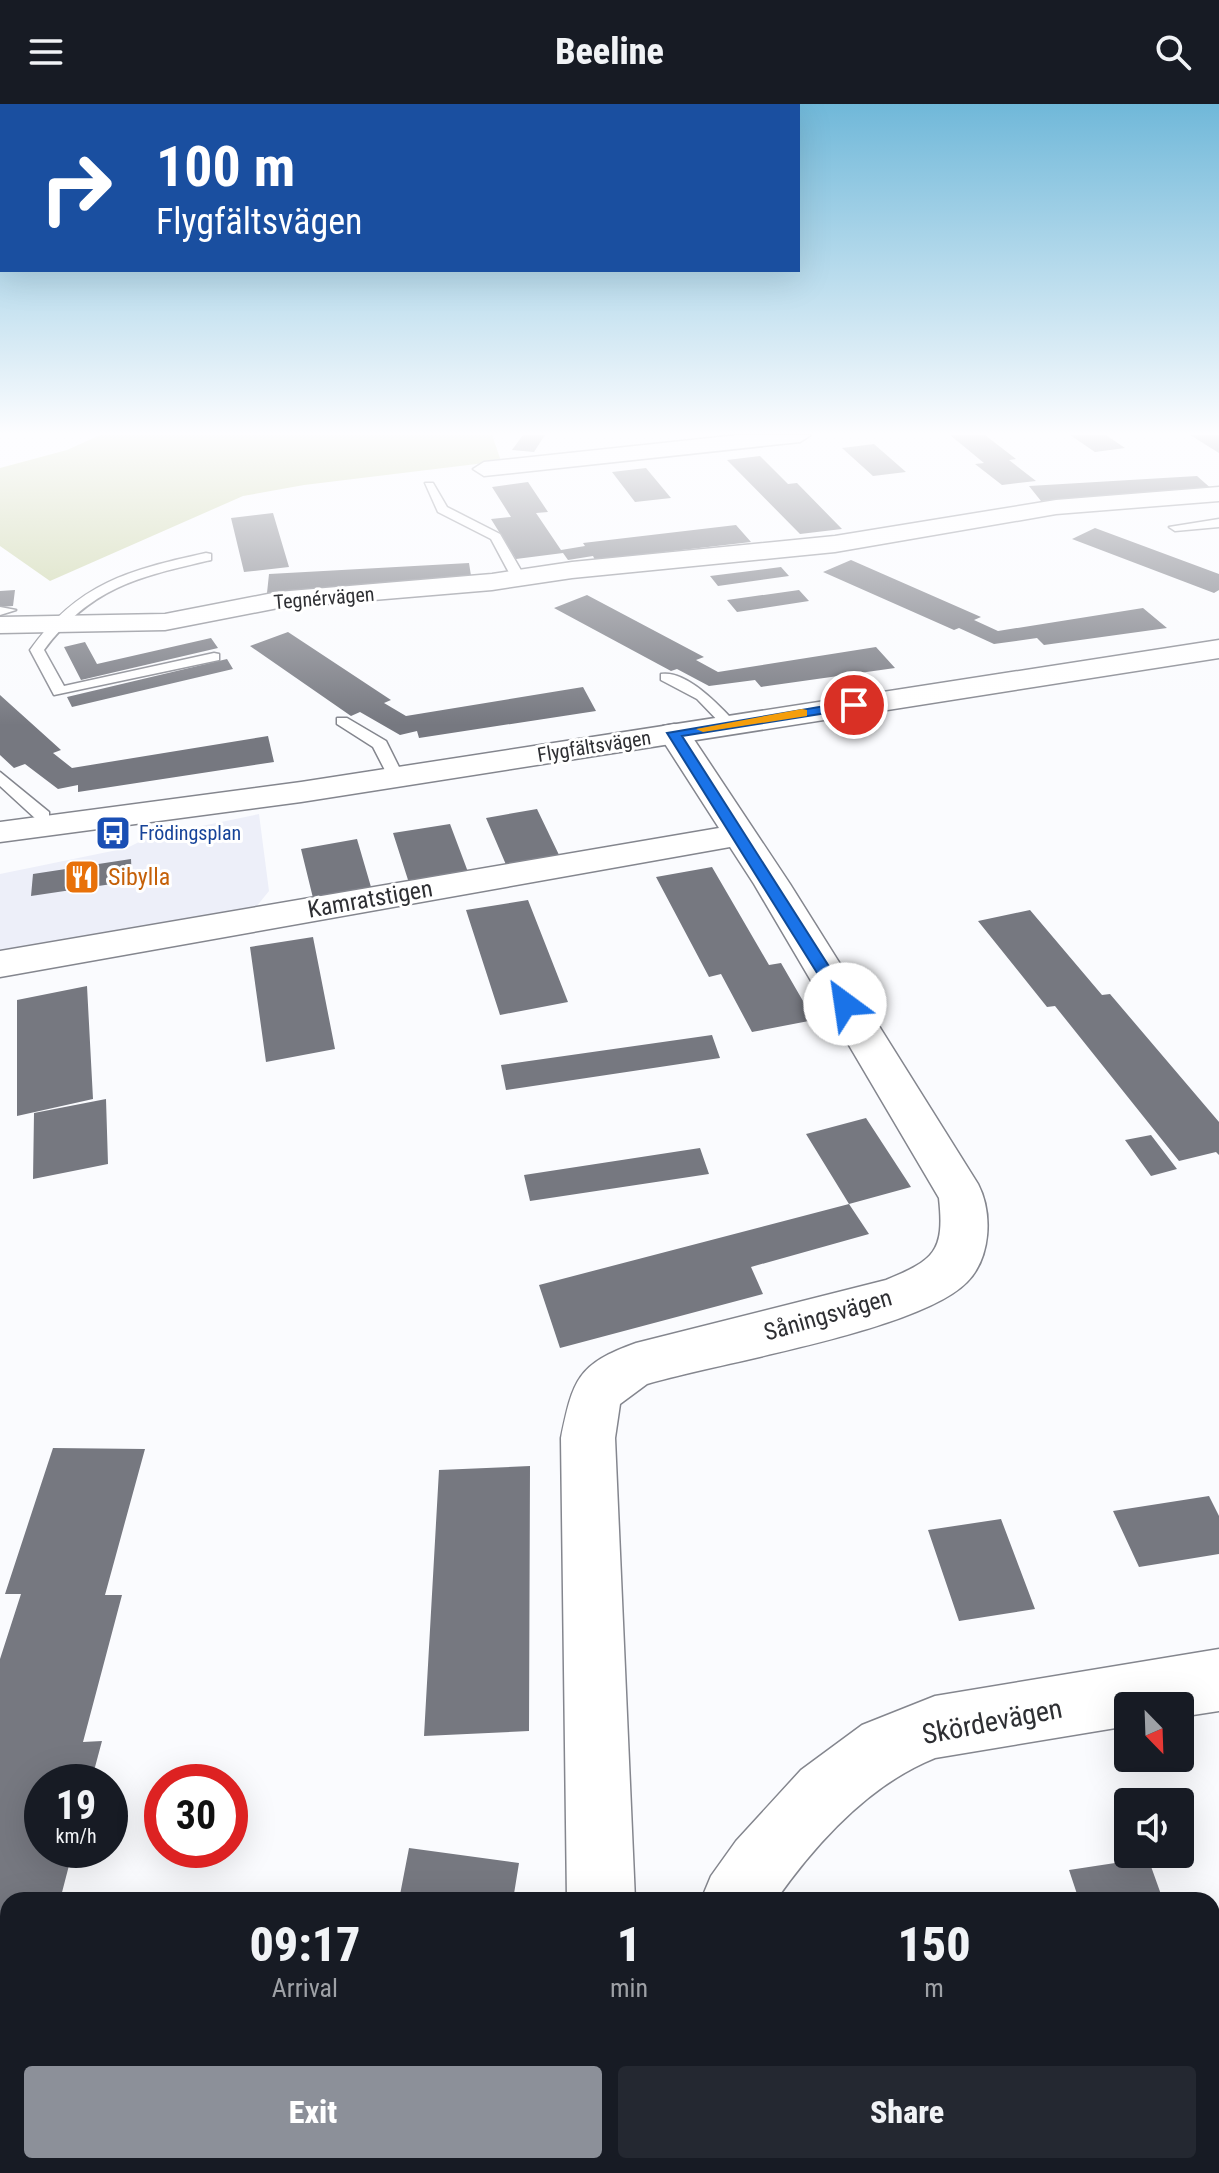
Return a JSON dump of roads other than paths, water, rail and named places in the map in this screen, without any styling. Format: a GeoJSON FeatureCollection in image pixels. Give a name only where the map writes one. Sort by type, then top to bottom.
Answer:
{"type":"FeatureCollection","features":[{"type":"Feature","properties":{"kind":"street","name":"Tegnérvägen"},"geometry":{"type":"LineString","coordinates":[[3,615],[55,623],[165,622],[278,600],[519,579],[835,544],[909,532]]}},
{"type":"Feature","properties":{"kind":"street","name":"Flygfältsvägen"},"geometry":{"type":"LineString","coordinates":[[0,832],[301,792],[1219,649]]}},
{"type":"Feature","properties":{"kind":"street","name":"Såningsvägen"},"geometry":{"type":"LineString","coordinates":[[601,1892],[588,1438],[596,1393],[633,1366],[830,1317],[913,1291],[950,1269],[967,1236],[962,1197],[674,733]]}},
{"type":"Feature","properties":{"kind":"street","name":"Flygfältsvägen"},"geometry":{"type":"LineString","coordinates":[[0,856],[301,792]]}},
{"type":"Feature","properties":{"kind":"street","name":"Kamratstigen"},"geometry":{"type":"LineString","coordinates":[[0,964],[739,835]]}},
{"type":"Feature","properties":{"kind":"street","name":"Skördevägen"},"geometry":{"type":"LineString","coordinates":[[741,1892],[760,1865],[824,1793],[884,1747],[935,1727],[1219,1680]]}},
{"type":"Feature","properties":{"kind":"lane"},"geometry":{"type":"LineString","coordinates":[[485,532],[496,537],[519,579]]}},
{"type":"Feature","properties":{"kind":"lane"},"geometry":{"type":"LineString","coordinates":[[206,557],[112,581],[76,603],[55,623],[37,650],[59,692],[214,657]]}},
{"type":"Feature","properties":{"kind":"lane"},"geometry":{"type":"LineString","coordinates":[[666,677],[702,696],[729,724]]}},
{"type":"Feature","properties":{"kind":"lane"},"geometry":{"type":"LineString","coordinates":[[342,721],[380,744],[396,777]]}},
{"type":"Feature","properties":{"kind":"lane"},"geometry":{"type":"LineString","coordinates":[[0,777],[43,816]]}},
{"type":"Feature","properties":{"kind":"place","name":"Frödingsplan"},"geometry":{"type":"Point","coordinates":[113,833]}},
{"type":"Feature","properties":{"kind":"place","name":"Sibylla"},"geometry":{"type":"Point","coordinates":[82,877]}}]}
